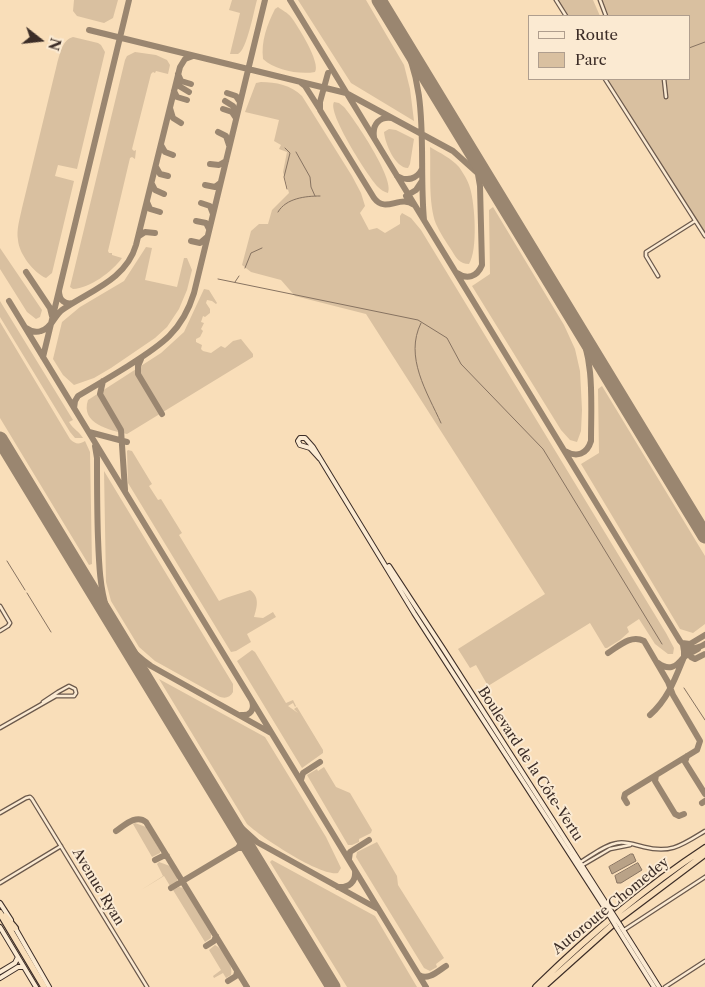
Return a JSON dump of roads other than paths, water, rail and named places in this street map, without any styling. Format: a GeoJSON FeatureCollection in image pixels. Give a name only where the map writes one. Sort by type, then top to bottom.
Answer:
{"type":"FeatureCollection","features":[{"type":"Feature","properties":{"kind":"highway","name":"Autoroute Chomedey"},"geometry":{"type":"LineString","coordinates":[[536,987],[614,916],[655,883],[705,848]]}},
{"type":"Feature","properties":{"kind":"highway","name":"Autoroute Chomedey"},"geometry":{"type":"LineString","coordinates":[[543,987],[620,918],[705,854]]}},
{"type":"Feature","properties":{"kind":"highway"},"geometry":{"type":"LineString","coordinates":[[0,911],[15,928]]}},
{"type":"Feature","properties":{"kind":"highway"},"geometry":{"type":"LineString","coordinates":[[0,911],[44,987]]}},
{"type":"Feature","properties":{"kind":"highway"},"geometry":{"type":"LineString","coordinates":[[0,919],[40,987]]}},
{"type":"Feature","properties":{"kind":"street"},"geometry":{"type":"LineString","coordinates":[[556,0],[565,15]]}},
{"type":"Feature","properties":{"kind":"street"},"geometry":{"type":"LineString","coordinates":[[600,0],[606,15]]}},
{"type":"Feature","properties":{"kind":"street"},"geometry":{"type":"LineString","coordinates":[[606,80],[705,236]]}},
{"type":"Feature","properties":{"kind":"street"},"geometry":{"type":"LineString","coordinates":[[664,80],[666,97]]}},
{"type":"Feature","properties":{"kind":"street"},"geometry":{"type":"LineString","coordinates":[[658,276],[646,256],[646,252],[695,221]]}},
{"type":"Feature","properties":{"kind":"street","name":"Boulevard de la Côte-Vertu"},"geometry":{"type":"LineString","coordinates":[[320,459],[309,447],[300,445],[298,441],[300,438],[304,437],[306,439],[320,459],[414,613],[619,926],[654,987]]}},
{"type":"Feature","properties":{"kind":"street"},"geometry":{"type":"LineString","coordinates":[[0,606],[10,623],[0,631]]}},
{"type":"Feature","properties":{"kind":"street"},"geometry":{"type":"LineString","coordinates":[[0,728],[62,689],[70,686],[76,689],[74,696],[57,696],[43,702]]}},
{"type":"Feature","properties":{"kind":"street","name":"Avenue Ryan"},"geometry":{"type":"LineString","coordinates":[[0,813],[31,797],[147,987]]}},
{"type":"Feature","properties":{"kind":"street"},"geometry":{"type":"LineString","coordinates":[[579,865],[612,844],[624,842],[658,850],[671,849],[682,845],[705,831]]}},
{"type":"Feature","properties":{"kind":"street"},"geometry":{"type":"LineString","coordinates":[[0,883],[62,846]]}},
{"type":"Feature","properties":{"kind":"street"},"geometry":{"type":"LineString","coordinates":[[622,931],[705,877]]}},
{"type":"Feature","properties":{"kind":"street"},"geometry":{"type":"LineString","coordinates":[[0,903],[49,987]]}},
{"type":"Feature","properties":{"kind":"street"},"geometry":{"type":"LineString","coordinates":[[0,927],[36,987]]}},
{"type":"Feature","properties":{"kind":"street","name":"Boulevard de la Côte-Vertu"},"geometry":{"type":"LineString","coordinates":[[622,931],[659,987]]}},
{"type":"Feature","properties":{"kind":"street"},"geometry":{"type":"LineString","coordinates":[[0,972],[16,962],[18,957]]}},
{"type":"Feature","properties":{"kind":"street"},"geometry":{"type":"LineString","coordinates":[[665,987],[705,961]]}},
{"type":"Feature","properties":{"kind":"street"},"geometry":{"type":"LineString","coordinates":[[0,978],[18,967],[24,967]]}},
{"type":"Feature","properties":{"kind":"waterway"},"geometry":{"type":"LineString","coordinates":[[690,48],[705,42]]}},
{"type":"Feature","properties":{"kind":"waterway"},"geometry":{"type":"LineString","coordinates":[[285,148],[290,153],[284,177],[287,189]]}},
{"type":"Feature","properties":{"kind":"waterway"},"geometry":{"type":"LineString","coordinates":[[296,152],[310,177],[311,187],[315,196]]}},
{"type":"Feature","properties":{"kind":"waterway"},"geometry":{"type":"LineString","coordinates":[[278,212],[291,201],[303,197],[320,196]]}},
{"type":"Feature","properties":{"kind":"waterway"},"geometry":{"type":"LineString","coordinates":[[245,268],[251,253],[262,248]]}},
{"type":"Feature","properties":{"kind":"waterway"},"geometry":{"type":"LineString","coordinates":[[235,282],[239,276]]}},
{"type":"Feature","properties":{"kind":"waterway"},"geometry":{"type":"LineString","coordinates":[[218,279],[418,320],[447,338],[461,364],[543,449],[662,644]]}},
{"type":"Feature","properties":{"kind":"waterway"},"geometry":{"type":"LineString","coordinates":[[421,323],[416,336],[416,361],[424,387],[441,423]]}},
{"type":"Feature","properties":{"kind":"waterway"},"geometry":{"type":"LineString","coordinates":[[7,561],[25,590]]}},
{"type":"Feature","properties":{"kind":"waterway"},"geometry":{"type":"LineString","coordinates":[[27,593],[51,632]]}},
{"type":"Feature","properties":{"kind":"waterway"},"geometry":{"type":"LineString","coordinates":[[684,688],[705,720]]}}]}
